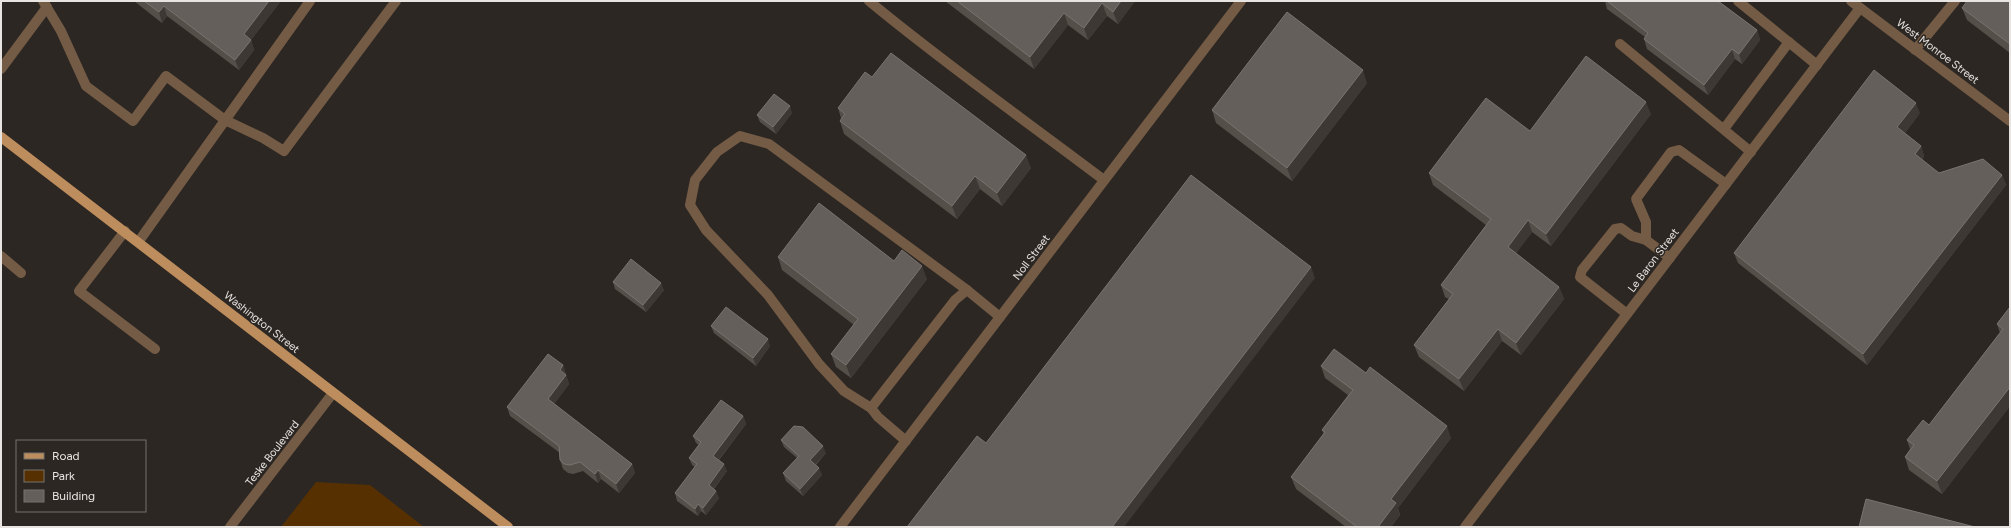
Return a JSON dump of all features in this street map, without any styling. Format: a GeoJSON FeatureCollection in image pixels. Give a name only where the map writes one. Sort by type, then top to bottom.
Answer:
{"type":"FeatureCollection","features":[{"type":"Feature","properties":{"kind":"main road","name":"Washington Street"},"geometry":{"type":"LineString","coordinates":[[1,137],[125,230],[333,393],[508,527]]}},
{"type":"Feature","properties":{"kind":"street"},"geometry":{"type":"LineString","coordinates":[[139,241],[310,1]]}},
{"type":"Feature","properties":{"kind":"street"},"geometry":{"type":"LineString","coordinates":[[1,69],[45,4],[61,31],[86,86],[133,121],[166,76],[225,120],[263,138],[284,151],[396,1]]}},
{"type":"Feature","properties":{"kind":"street"},"geometry":{"type":"LineString","coordinates":[[869,1],[922,45],[1104,180]]}},
{"type":"Feature","properties":{"kind":"street","name":"Noll Street"},"geometry":{"type":"LineString","coordinates":[[840,527],[1241,1]]}},
{"type":"Feature","properties":{"kind":"street"},"geometry":{"type":"LineString","coordinates":[[1738,1],[1817,65]]}},
{"type":"Feature","properties":{"kind":"street","name":"West Monroe Street"},"geometry":{"type":"LineString","coordinates":[[1851,1],[2010,120]]}},
{"type":"Feature","properties":{"kind":"street"},"geometry":{"type":"LineString","coordinates":[[1915,50],[1955,1]]}},
{"type":"Feature","properties":{"kind":"street","name":"Le Baron Street"},"geometry":{"type":"LineString","coordinates":[[1465,527],[1860,8]]}},
{"type":"Feature","properties":{"kind":"street"},"geometry":{"type":"LineString","coordinates":[[1724,129],[1789,42]]}},
{"type":"Feature","properties":{"kind":"street"},"geometry":{"type":"LineString","coordinates":[[1620,44],[1751,152]]}},
{"type":"Feature","properties":{"kind":"street"},"geometry":{"type":"LineString","coordinates":[[906,441],[878,417],[871,408],[844,391],[819,364],[768,295],[706,230],[690,205],[695,180],[717,152],[740,136],[769,144],[967,290],[1000,317]]}},
{"type":"Feature","properties":{"kind":"street"},"geometry":{"type":"LineString","coordinates":[[1646,240],[1646,222],[1636,199],[1671,152],[1679,150],[1726,184]]}},
{"type":"Feature","properties":{"kind":"street"},"geometry":{"type":"LineString","coordinates":[[1627,314],[1580,277],[1582,270],[1615,230],[1621,228],[1632,236],[1646,240],[1670,258]]}},
{"type":"Feature","properties":{"kind":"street"},"geometry":{"type":"LineString","coordinates":[[125,230],[79,291],[155,349]]}},
{"type":"Feature","properties":{"kind":"street"},"geometry":{"type":"LineString","coordinates":[[1,256],[21,272]]}},
{"type":"Feature","properties":{"kind":"street"},"geometry":{"type":"LineString","coordinates":[[871,408],[955,300],[967,290]]}},
{"type":"Feature","properties":{"kind":"street","name":"Teske Boulevard"},"geometry":{"type":"LineString","coordinates":[[230,527],[333,393]]}},
{"type":"Feature","properties":{"kind":"green space"},"geometry":{"type":"Polygon","coordinates":[[[316,482],[370,485],[424,527],[281,527],[316,482]]]}},
{"type":"Feature","properties":{"kind":"building"},"geometry":{"type":"Polygon","coordinates":[[[144,1],[269,1],[244,34],[251,40],[235,60],[164,6],[159,12],[144,1]]]}},
{"type":"Feature","properties":{"kind":"building"},"geometry":{"type":"Polygon","coordinates":[[[957,1],[1121,1],[1113,12],[1102,3],[1084,28],[1064,13],[1030,57],[957,1]]]}},
{"type":"Feature","properties":{"kind":"building"},"geometry":{"type":"Polygon","coordinates":[[[1607,1],[1718,1],[1757,30],[1739,54],[1732,49],[1704,85],[1644,39],[1648,33],[1607,1]]]}},
{"type":"Feature","properties":{"kind":"building"},"geometry":{"type":"Polygon","coordinates":[[[1967,1],[2010,1],[2010,44],[1962,8],[1967,1]]]}},
{"type":"Feature","properties":{"kind":"building"},"geometry":{"type":"Polygon","coordinates":[[[1287,12],[1363,70],[1287,168],[1212,110],[1287,12]]]}},
{"type":"Feature","properties":{"kind":"building"},"geometry":{"type":"Polygon","coordinates":[[[891,53],[1026,155],[997,193],[975,176],[952,206],[840,121],[845,114],[838,108],[865,72],[872,77],[891,53]]]}},
{"type":"Feature","properties":{"kind":"building"},"geometry":{"type":"Polygon","coordinates":[[[1586,56],[1646,102],[1546,234],[1528,220],[1508,247],[1559,287],[1516,343],[1498,329],[1459,379],[1414,345],[1453,294],[1441,285],[1491,219],[1429,173],[1486,98],[1530,131],[1586,56]]]}},
{"type":"Feature","properties":{"kind":"building"},"geometry":{"type":"Polygon","coordinates":[[[1874,70],[1916,103],[1897,127],[1921,146],[1915,154],[1939,173],[1983,159],[2002,175],[1863,354],[1734,253],[1874,70]]]}},
{"type":"Feature","properties":{"kind":"building"},"geometry":{"type":"Polygon","coordinates":[[[774,94],[790,106],[773,127],[757,115],[774,94]]]}},
{"type":"Feature","properties":{"kind":"building"},"geometry":{"type":"Polygon","coordinates":[[[1191,175],[1311,267],[1112,527],[907,527],[977,436],[986,443],[1191,175]]]}},
{"type":"Feature","properties":{"kind":"building"},"geometry":{"type":"Polygon","coordinates":[[[819,203],[894,261],[902,250],[922,266],[846,365],[831,354],[858,319],[778,257],[819,203]]]}},
{"type":"Feature","properties":{"kind":"building"},"geometry":{"type":"Polygon","coordinates":[[[631,259],[661,283],[643,305],[613,282],[631,259]]]}},
{"type":"Feature","properties":{"kind":"building"},"geometry":{"type":"Polygon","coordinates":[[[726,307],[768,339],[753,358],[711,326],[726,307]]]}},
{"type":"Feature","properties":{"kind":"building"},"geometry":{"type":"Polygon","coordinates":[[[2010,307],[2010,387],[1937,481],[1905,457],[1914,445],[1907,440],[1923,420],[1929,425],[2003,329],[1997,324],[2010,307]]]}},
{"type":"Feature","properties":{"kind":"building"},"geometry":{"type":"Polygon","coordinates":[[[1334,349],[1366,373],[1370,367],[1447,426],[1391,499],[1396,503],[1378,527],[1357,527],[1291,477],[1325,432],[1322,430],[1353,390],[1321,366],[1334,349]]]}},
{"type":"Feature","properties":{"kind":"building"},"geometry":{"type":"Polygon","coordinates":[[[548,354],[563,365],[560,370],[566,375],[548,399],[632,464],[616,484],[598,470],[595,474],[580,462],[570,465],[564,464],[560,460],[559,446],[507,407],[548,354]]]}},
{"type":"Feature","properties":{"kind":"building"},"geometry":{"type":"Polygon","coordinates":[[[721,400],[743,416],[713,456],[724,464],[709,485],[716,491],[703,508],[698,504],[695,509],[675,493],[697,464],[689,458],[701,442],[693,436],[721,400]]]}},
{"type":"Feature","properties":{"kind":"building"},"geometry":{"type":"Polygon","coordinates":[[[794,426],[803,427],[823,446],[810,460],[819,468],[800,489],[783,473],[799,456],[781,440],[794,426]]]}},
{"type":"Feature","properties":{"kind":"building"},"geometry":{"type":"Polygon","coordinates":[[[1866,499],[1975,527],[1859,527],[1866,499]]]}}]}
